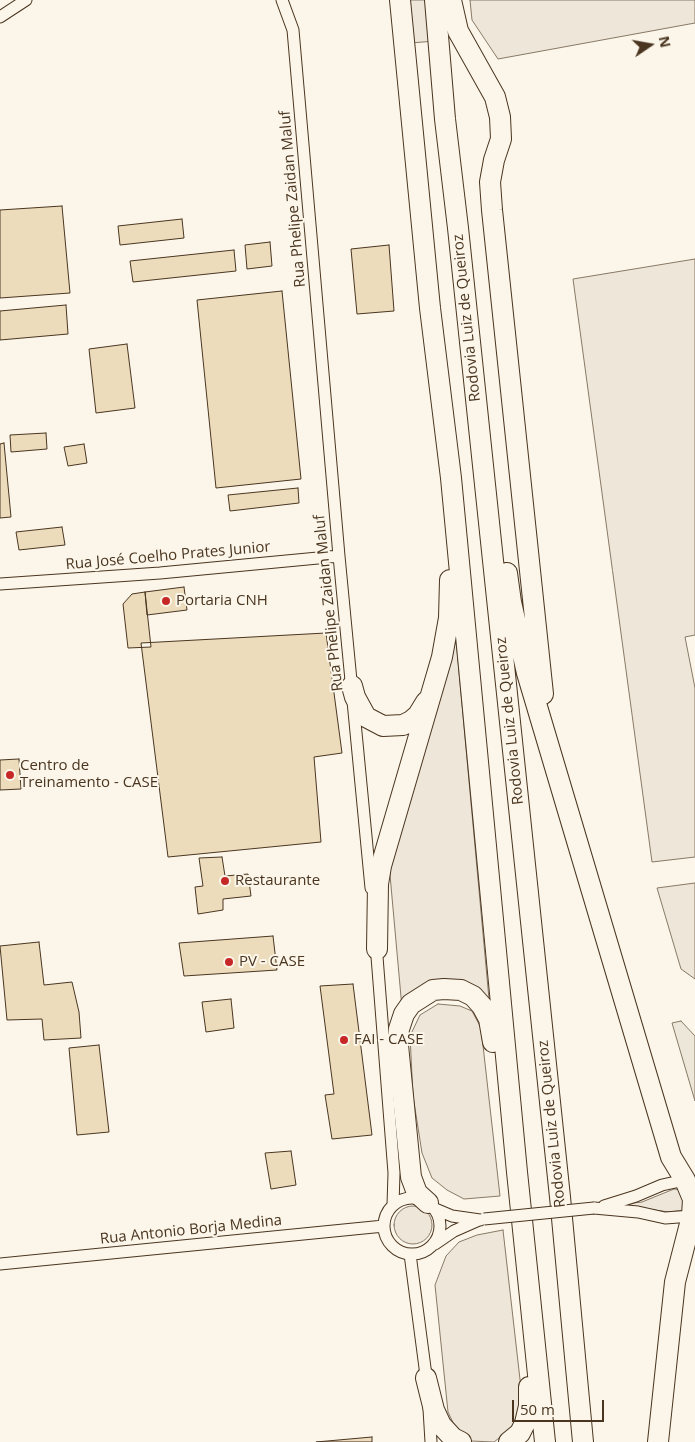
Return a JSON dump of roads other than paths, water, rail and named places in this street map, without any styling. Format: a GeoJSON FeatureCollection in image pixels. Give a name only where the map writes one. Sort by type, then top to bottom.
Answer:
{"type":"FeatureCollection","features":[{"type":"Feature","properties":{"kind":"highway"},"geometry":{"type":"LineString","coordinates":[[400,0],[430,308],[451,478],[517,1172],[545,1442]]}},
{"type":"Feature","properties":{"kind":"highway","name":"Rodovia Luiz de Queiroz"},"geometry":{"type":"LineString","coordinates":[[435,0],[445,119],[560,1198],[583,1442]]}},
{"type":"Feature","properties":{"kind":"highway"},"geometry":{"type":"LineString","coordinates":[[452,0],[458,31],[495,97],[500,117],[501,138],[490,182],[492,210],[548,744]]}},
{"type":"Feature","properties":{"kind":"highway"},"geometry":{"type":"LineString","coordinates":[[468,324],[511,602],[527,673],[671,1157],[686,1180],[693,1199],[692,1216],[675,1282],[658,1442]]}},
{"type":"Feature","properties":{"kind":"highway"},"geometry":{"type":"LineString","coordinates":[[376,949],[378,884],[381,866],[442,657],[449,618],[451,478]]}},
{"type":"Feature","properties":{"kind":"highway"},"geometry":{"type":"LineString","coordinates":[[352,686],[355,698],[366,717],[383,726],[393,727],[403,725],[418,715],[433,689]]}},
{"type":"Feature","properties":{"kind":"highway"},"geometry":{"type":"LineString","coordinates":[[431,1205],[417,1193],[411,1178],[398,1045],[399,1029],[404,1014],[411,1004],[433,990],[461,990],[473,996],[489,1018],[517,1172]]}},
{"type":"Feature","properties":{"kind":"highway"},"geometry":{"type":"LineString","coordinates":[[509,1442],[520,1433],[530,1406],[527,1263]]}},
{"type":"Feature","properties":{"kind":"highway"},"geometry":{"type":"LineString","coordinates":[[426,1378],[434,1410],[441,1425],[453,1438],[461,1442]]}},
{"type":"Feature","properties":{"kind":"street"},"geometry":{"type":"LineString","coordinates":[[0,17],[26,0]]}},
{"type":"Feature","properties":{"kind":"street","name":"Rua Phelipe Zaidan Maluf"},"geometry":{"type":"LineString","coordinates":[[282,0],[293,30],[376,949],[394,1172],[393,1205]]}},
{"type":"Feature","properties":{"kind":"street","name":"Rua José Coelho Prates Junior"},"geometry":{"type":"LineString","coordinates":[[0,584],[160,573],[339,556]]}},
{"type":"Feature","properties":{"kind":"street"},"geometry":{"type":"LineString","coordinates":[[482,1220],[454,1231],[420,1253],[410,1254],[394,1247],[389,1241],[384,1226],[385,1218],[393,1205],[400,1201],[414,1198],[452,1216],[482,1220],[596,1208],[636,1196],[662,1185],[686,1180]]}},
{"type":"Feature","properties":{"kind":"street"},"geometry":{"type":"LineString","coordinates":[[431,1205],[438,1215],[440,1232],[431,1246]]}},
{"type":"Feature","properties":{"kind":"street"},"geometry":{"type":"LineString","coordinates":[[596,1208],[638,1212],[665,1218],[692,1216]]}},
{"type":"Feature","properties":{"kind":"street","name":"Rua Antonio Borja Medina"},"geometry":{"type":"LineString","coordinates":[[0,1264],[384,1226]]}},
{"type":"Feature","properties":{"kind":"street"},"geometry":{"type":"LineString","coordinates":[[410,1254],[426,1378],[431,1442]]}},
{"type":"Feature","properties":{"kind":"place","name":"Portaria CNH"},"geometry":{"type":"Point","coordinates":[166,601]}},
{"type":"Feature","properties":{"kind":"place","name":"Centro de Treinamento - CASE"},"geometry":{"type":"Point","coordinates":[10,775]}},
{"type":"Feature","properties":{"kind":"place","name":"Restaurante"},"geometry":{"type":"Point","coordinates":[225,881]}},
{"type":"Feature","properties":{"kind":"place","name":"PV - CASE"},"geometry":{"type":"Point","coordinates":[229,962]}},
{"type":"Feature","properties":{"kind":"place","name":"FAI - CASE"},"geometry":{"type":"Point","coordinates":[344,1040]}}]}
